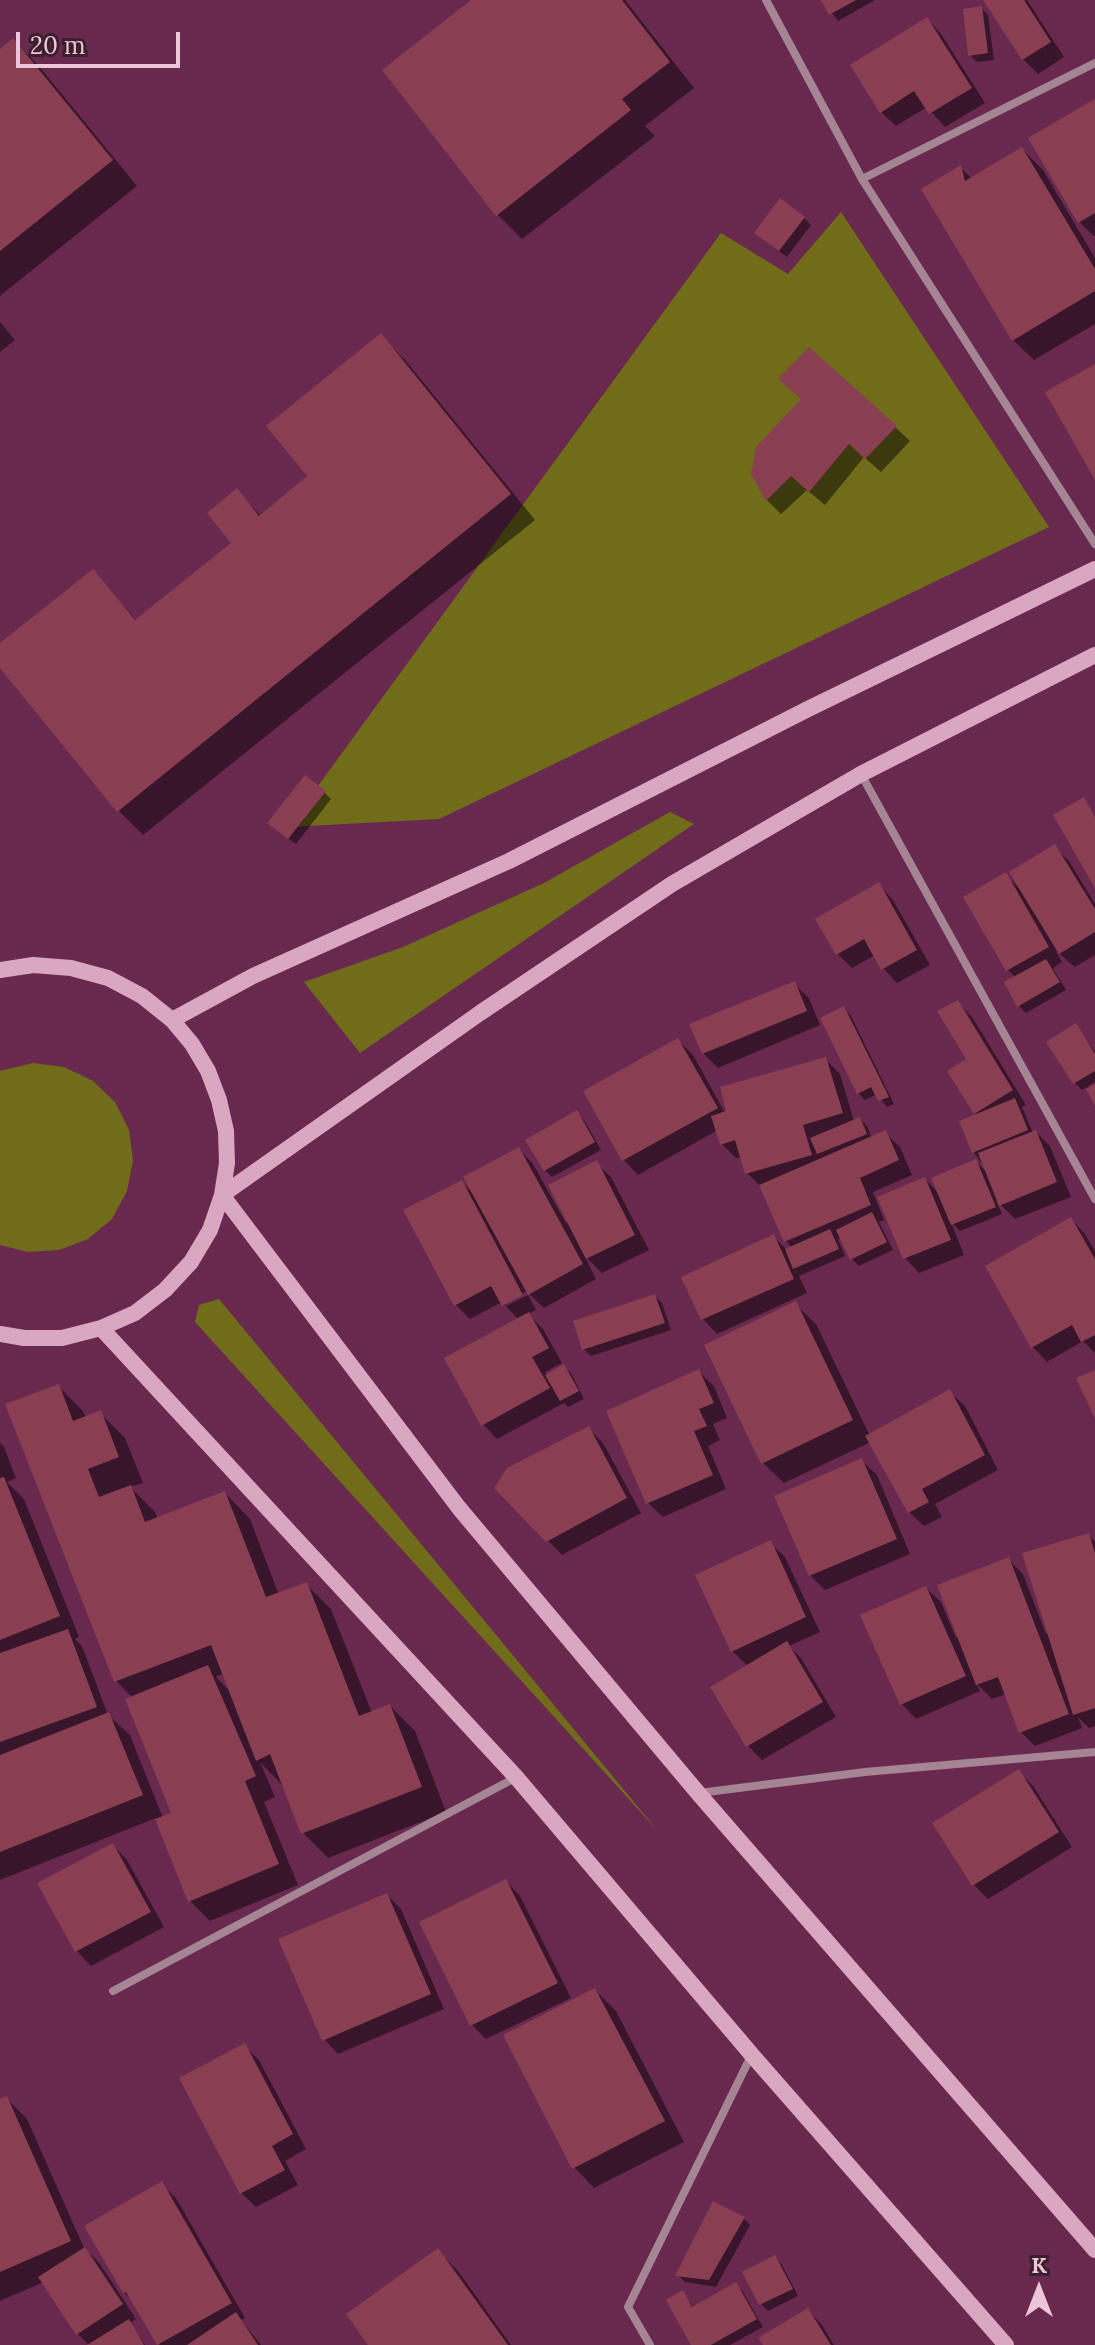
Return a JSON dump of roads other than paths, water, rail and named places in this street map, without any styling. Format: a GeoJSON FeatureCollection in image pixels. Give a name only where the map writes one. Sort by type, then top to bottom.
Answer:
{"type":"FeatureCollection","features":[{"type":"Feature","properties":{"kind":"main road"},"geometry":{"type":"LineString","coordinates":[[172,1020],[253,976],[509,861],[808,709],[1095,569]]}},
{"type":"Feature","properties":{"kind":"main road"},"geometry":{"type":"LineString","coordinates":[[222,1195],[480,1013],[672,884],[861,774],[1095,655]]}},
{"type":"Feature","properties":{"kind":"main road"},"geometry":{"type":"LineString","coordinates":[[0,970],[33,965],[71,968],[108,978],[142,996],[172,1020],[192,1044],[208,1071],[226,1131],[227,1163],[222,1195],[210,1230],[191,1262],[174,1281],[135,1313],[101,1328],[62,1338],[24,1338],[0,1334]]}},
{"type":"Feature","properties":{"kind":"main road"},"geometry":{"type":"LineString","coordinates":[[222,1195],[459,1508],[698,1793],[1095,2250]]}},
{"type":"Feature","properties":{"kind":"main road"},"geometry":{"type":"LineString","coordinates":[[101,1328],[516,1777],[752,2055],[1006,2345]]}},
{"type":"Feature","properties":{"kind":"street"},"geometry":{"type":"LineString","coordinates":[[766,0],[862,179],[1095,544]]}},
{"type":"Feature","properties":{"kind":"street"},"geometry":{"type":"LineString","coordinates":[[862,179],[1095,63]]}},
{"type":"Feature","properties":{"kind":"street"},"geometry":{"type":"LineString","coordinates":[[861,774],[1095,1199]]}},
{"type":"Feature","properties":{"kind":"street"},"geometry":{"type":"LineString","coordinates":[[698,1793],[865,1772],[1095,1752]]}},
{"type":"Feature","properties":{"kind":"street"},"geometry":{"type":"LineString","coordinates":[[113,1991],[516,1777]]}},
{"type":"Feature","properties":{"kind":"street"},"geometry":{"type":"LineString","coordinates":[[650,2345],[628,2307],[752,2055]]}}]}
